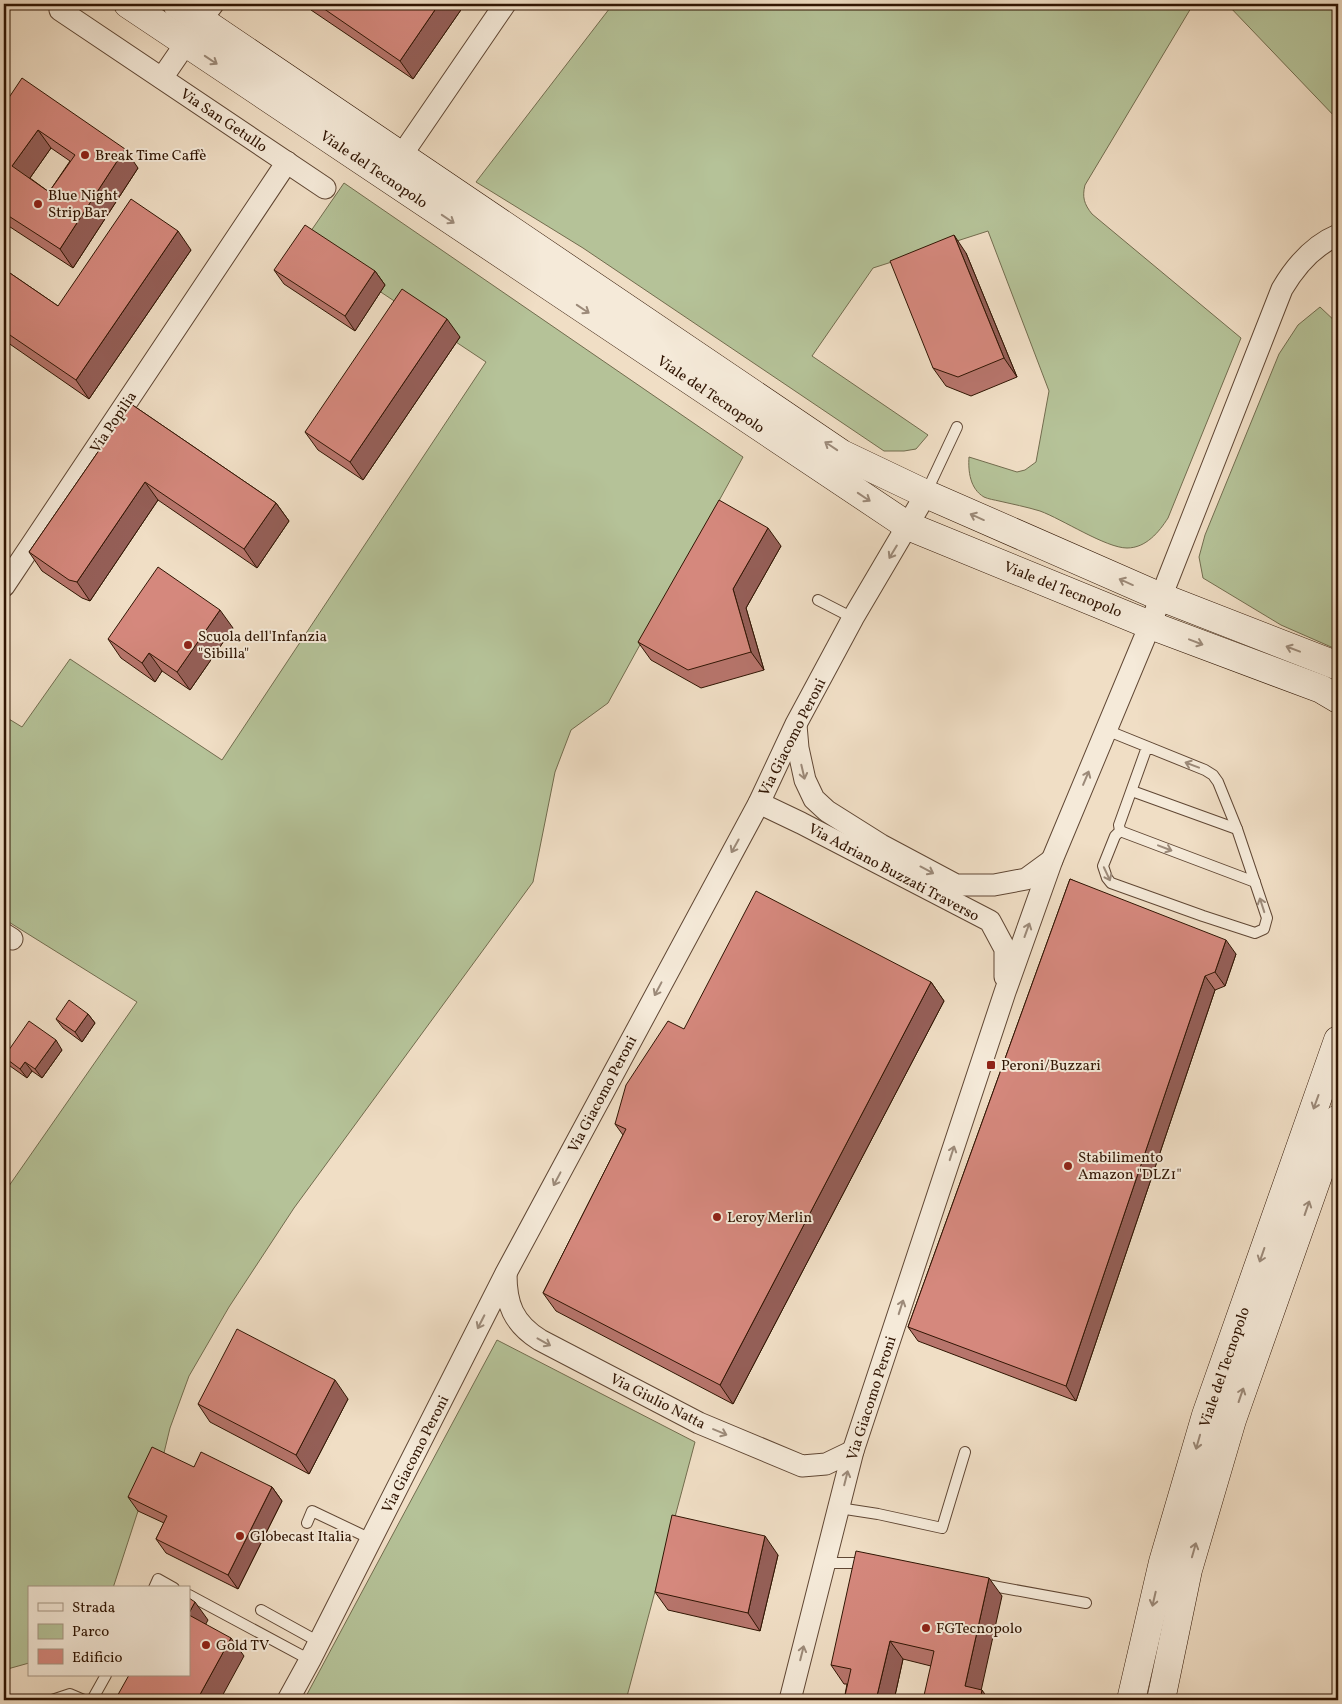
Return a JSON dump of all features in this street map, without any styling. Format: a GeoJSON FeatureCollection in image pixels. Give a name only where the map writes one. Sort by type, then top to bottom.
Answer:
{"type":"FeatureCollection","features":[{"type":"Feature","properties":{"kind":"main road","name":"Viale del Tecnopolo"},"geometry":{"type":"LineString","coordinates":[[128,4],[908,526],[1150,625],[1321,689],[1338,699]]}},
{"type":"Feature","properties":{"kind":"main road","name":"Viale del Tecnopolo"},"geometry":{"type":"LineString","coordinates":[[177,4],[207,12],[401,156],[842,454],[926,494],[1161,597],[1338,666]]}},
{"type":"Feature","properties":{"kind":"main road","name":"Viale del Tecnopolo"},"geometry":{"type":"LineString","coordinates":[[1131,1700],[1163,1562],[1206,1414],[1338,1040]]}},
{"type":"Feature","properties":{"kind":"main road","name":"Viale del Tecnopolo"},"geometry":{"type":"LineString","coordinates":[[1161,1700],[1188,1570],[1232,1420],[1338,1120]]}},
{"type":"Feature","properties":{"kind":"street"},"geometry":{"type":"LineString","coordinates":[[401,156],[505,4]]}},
{"type":"Feature","properties":{"kind":"street","name":"Via San Getullo"},"geometry":{"type":"LineString","coordinates":[[60,10],[325,188]]}},
{"type":"Feature","properties":{"kind":"street"},"geometry":{"type":"LineString","coordinates":[[162,78],[186,43]]}},
{"type":"Feature","properties":{"kind":"street","name":"Via Popilia"},"geometry":{"type":"LineString","coordinates":[[4,586],[287,162]]}},
{"type":"Feature","properties":{"kind":"street","name":"Via Giacomo Peroni"},"geometry":{"type":"LineString","coordinates":[[790,1700],[853,1451],[1005,992],[1052,860],[1150,625],[1282,289],[1293,272],[1308,256],[1321,245],[1338,235]]}},
{"type":"Feature","properties":{"kind":"street","name":"Via Giacomo Peroni"},"geometry":{"type":"LineString","coordinates":[[288,1700],[315,1651],[506,1274],[758,803],[796,724],[853,618],[926,494]]}},
{"type":"Feature","properties":{"kind":"street","name":"Via Adriano Buzzati Traverso"},"geometry":{"type":"LineString","coordinates":[[796,724],[798,748],[805,780],[814,799],[827,811],[881,845],[948,881],[956,885],[994,885],[1026,879],[1052,860]]}},
{"type":"Feature","properties":{"kind":"street","name":"Via Adriano Buzzati Traverso"},"geometry":{"type":"LineString","coordinates":[[758,803],[801,823],[990,921],[1005,949],[1005,992]]}},
{"type":"Feature","properties":{"kind":"street","name":"Via Giulio Natta"},"geometry":{"type":"LineString","coordinates":[[506,1274],[509,1303],[516,1318],[526,1330],[540,1340],[699,1423],[802,1466],[826,1464],[853,1451]]}},
{"type":"Feature","properties":{"kind":"lane"},"geometry":{"type":"LineString","coordinates":[[926,494],[956,427]]}},
{"type":"Feature","properties":{"kind":"lane"},"geometry":{"type":"LineString","coordinates":[[818,600],[853,618]]}},
{"type":"Feature","properties":{"kind":"lane"},"geometry":{"type":"LineString","coordinates":[[1106,730],[1205,770],[1213,775],[1218,782],[1237,829],[1267,918],[1264,929],[1255,933],[1202,916],[1111,882],[1107,878],[1103,866],[1115,836],[1120,831]]}},
{"type":"Feature","properties":{"kind":"lane"},"geometry":{"type":"LineString","coordinates":[[1120,831],[1119,825],[1147,747]]}},
{"type":"Feature","properties":{"kind":"lane"},"geometry":{"type":"LineString","coordinates":[[1132,791],[1237,829]]}},
{"type":"Feature","properties":{"kind":"lane"},"geometry":{"type":"LineString","coordinates":[[1120,831],[1255,882]]}},
{"type":"Feature","properties":{"kind":"lane"},"geometry":{"type":"LineString","coordinates":[[839,1508],[878,1514],[942,1528],[965,1452]]}},
{"type":"Feature","properties":{"kind":"lane"},"geometry":{"type":"LineString","coordinates":[[307,1523],[312,1511],[372,1539]]}},
{"type":"Feature","properties":{"kind":"lane"},"geometry":{"type":"LineString","coordinates":[[825,1562],[880,1565]]}},
{"type":"Feature","properties":{"kind":"lane"},"geometry":{"type":"LineString","coordinates":[[155,1586],[158,1579],[170,1586]]}},
{"type":"Feature","properties":{"kind":"lane"},"geometry":{"type":"LineString","coordinates":[[975,1582],[1086,1603]]}},
{"type":"Feature","properties":{"kind":"lane"},"geometry":{"type":"LineString","coordinates":[[190,1596],[315,1651]]}},
{"type":"Feature","properties":{"kind":"lane"},"geometry":{"type":"LineString","coordinates":[[261,1610],[315,1651]]}},
{"type":"Feature","properties":{"kind":"lane"},"geometry":{"type":"LineString","coordinates":[[92,1700],[105,1676]]}},
{"type":"Feature","properties":{"kind":"lane"},"geometry":{"type":"LineString","coordinates":[[52,1700],[70,1694],[84,1700]]}},
{"type":"Feature","properties":{"kind":"green space"},"geometry":{"type":"Polygon","coordinates":[[[613,4],[1186,4],[1191,8],[1085,185],[1084,193],[1085,204],[1092,214],[1241,338],[1168,518],[1156,534],[1140,545],[1127,548],[1118,547],[1040,511],[986,498],[979,494],[973,485],[969,468],[969,457],[1017,472],[1025,470],[1036,462],[1049,391],[988,231],[873,268],[812,356],[928,435],[916,449],[884,451],[583,248],[476,182],[613,4]]]}},
{"type":"Feature","properties":{"kind":"green space"},"geometry":{"type":"Polygon","coordinates":[[[1227,4],[1338,4],[1338,120],[1227,4]]]}},
{"type":"Feature","properties":{"kind":"green space"},"geometry":{"type":"Polygon","coordinates":[[[344,183],[743,457],[608,703],[571,730],[555,772],[533,882],[294,1208],[229,1307],[189,1376],[170,1428],[162,1461],[138,1511],[114,1586],[28,1586],[28,1663],[4,1670],[4,1193],[137,1002],[4,919],[4,716],[22,727],[70,659],[222,760],[486,362],[304,241],[344,183]]]}},
{"type":"Feature","properties":{"kind":"green space"},"geometry":{"type":"Polygon","coordinates":[[[1320,307],[1338,324],[1338,650],[1281,625],[1203,578],[1199,557],[1205,535],[1279,354],[1298,325],[1320,307]]]}},
{"type":"Feature","properties":{"kind":"green space"},"geometry":{"type":"Polygon","coordinates":[[[497,1340],[695,1442],[626,1700],[304,1700],[497,1340]]]}},
{"type":"Feature","properties":{"kind":"building"},"geometry":{"type":"Polygon","coordinates":[[[317,4],[391,5],[439,4],[400,61],[317,4]]]}},
{"type":"Feature","properties":{"kind":"building"},"geometry":{"type":"Polygon","coordinates":[[[22,78],[125,149],[60,249],[4,213],[4,105],[22,78]],[[38,130],[12,166],[49,192],[75,155],[38,130]]]}},
{"type":"Feature","properties":{"kind":"building"},"geometry":{"type":"Polygon","coordinates":[[[131,199],[178,231],[76,380],[4,331],[4,269],[58,306],[131,199]]]}},
{"type":"Feature","properties":{"kind":"building"},"geometry":{"type":"Polygon","coordinates":[[[305,225],[375,271],[345,316],[274,270],[305,225]]]}},
{"type":"Feature","properties":{"kind":"building"},"geometry":{"type":"Polygon","coordinates":[[[954,235],[1004,358],[958,377],[933,368],[890,261],[954,235]]]}},
{"type":"Feature","properties":{"kind":"building"},"geometry":{"type":"Polygon","coordinates":[[[402,289],[447,319],[350,462],[305,432],[402,289]]]}},
{"type":"Feature","properties":{"kind":"building"},"geometry":{"type":"Polygon","coordinates":[[[131,404],[276,503],[244,549],[145,482],[77,582],[69,580],[29,552],[131,404]]]}},
{"type":"Feature","properties":{"kind":"building"},"geometry":{"type":"Polygon","coordinates":[[[719,500],[768,528],[733,589],[751,652],[688,670],[638,642],[719,500]]]}},
{"type":"Feature","properties":{"kind":"building"},"geometry":{"type":"Polygon","coordinates":[[[158,567],[220,610],[177,672],[149,653],[142,663],[108,639],[158,567]]]}},
{"type":"Feature","properties":{"kind":"building","name":"Stabilimento Amazon \"DLZ1\""},"geometry":{"type":"Polygon","coordinates":[[[1070,879],[1226,940],[1215,972],[1205,976],[1066,1386],[908,1327],[1070,879]]]}},
{"type":"Feature","properties":{"kind":"building","name":"Leroy Merlin"},"geometry":{"type":"Polygon","coordinates":[[[756,891],[931,982],[720,1385],[543,1293],[626,1129],[615,1124],[626,1085],[668,1021],[684,1029],[756,891]]]}},
{"type":"Feature","properties":{"kind":"building"},"geometry":{"type":"Polygon","coordinates":[[[69,1000],[88,1014],[75,1032],[56,1019],[69,1000]]]}},
{"type":"Feature","properties":{"kind":"building"},"geometry":{"type":"Polygon","coordinates":[[[29,1021],[56,1040],[35,1069],[25,1062],[20,1069],[4,1057],[29,1021]]]}},
{"type":"Feature","properties":{"kind":"building"},"geometry":{"type":"Polygon","coordinates":[[[237,1329],[335,1380],[296,1455],[198,1404],[237,1329]]]}},
{"type":"Feature","properties":{"kind":"building"},"geometry":{"type":"Polygon","coordinates":[[[152,1447],[194,1467],[201,1452],[272,1487],[228,1575],[156,1539],[167,1516],[128,1497],[152,1447]]]}},
{"type":"Feature","properties":{"kind":"building"},"geometry":{"type":"Polygon","coordinates":[[[672,1515],[765,1536],[748,1613],[655,1592],[672,1515]]]}},
{"type":"Feature","properties":{"kind":"building","name":"FGTecnopolo"},"geometry":{"type":"Polygon","coordinates":[[[856,1551],[989,1578],[965,1686],[982,1690],[980,1700],[923,1700],[934,1651],[890,1641],[876,1700],[844,1700],[851,1669],[831,1665],[856,1551]]]}},
{"type":"Feature","properties":{"kind":"building"},"geometry":{"type":"Polygon","coordinates":[[[190,1599],[195,1602],[190,1611],[190,1599]]]}},
{"type":"Feature","properties":{"kind":"building","name":"Gold TV"},"geometry":{"type":"Polygon","coordinates":[[[190,1616],[231,1638],[197,1700],[115,1700],[128,1676],[190,1676],[190,1616]]]}},
{"type":"Feature","properties":{"kind":"place","name":"Break Time Caffè"},"geometry":{"type":"Point","coordinates":[85,155]}},
{"type":"Feature","properties":{"kind":"place","name":"Blue Night Strip Bar"},"geometry":{"type":"Point","coordinates":[38,204]}},
{"type":"Feature","properties":{"kind":"place","name":"Scuola dell'Infanzia \"Sibilla\""},"geometry":{"type":"Point","coordinates":[188,645]}},
{"type":"Feature","properties":{"kind":"place","name":"Peroni/Buzzari"},"geometry":{"type":"Point","coordinates":[991,1065]}},
{"type":"Feature","properties":{"kind":"place","name":"Stabilimento Amazon \"DLZ1\""},"geometry":{"type":"Point","coordinates":[1068,1166]}},
{"type":"Feature","properties":{"kind":"place","name":"Leroy Merlin"},"geometry":{"type":"Point","coordinates":[717,1217]}},
{"type":"Feature","properties":{"kind":"place","name":"Globecast Italia"},"geometry":{"type":"Point","coordinates":[240,1536]}},
{"type":"Feature","properties":{"kind":"place","name":"FGTecnopolo"},"geometry":{"type":"Point","coordinates":[926,1628]}},
{"type":"Feature","properties":{"kind":"place","name":"Gold TV"},"geometry":{"type":"Point","coordinates":[206,1645]}}]}
